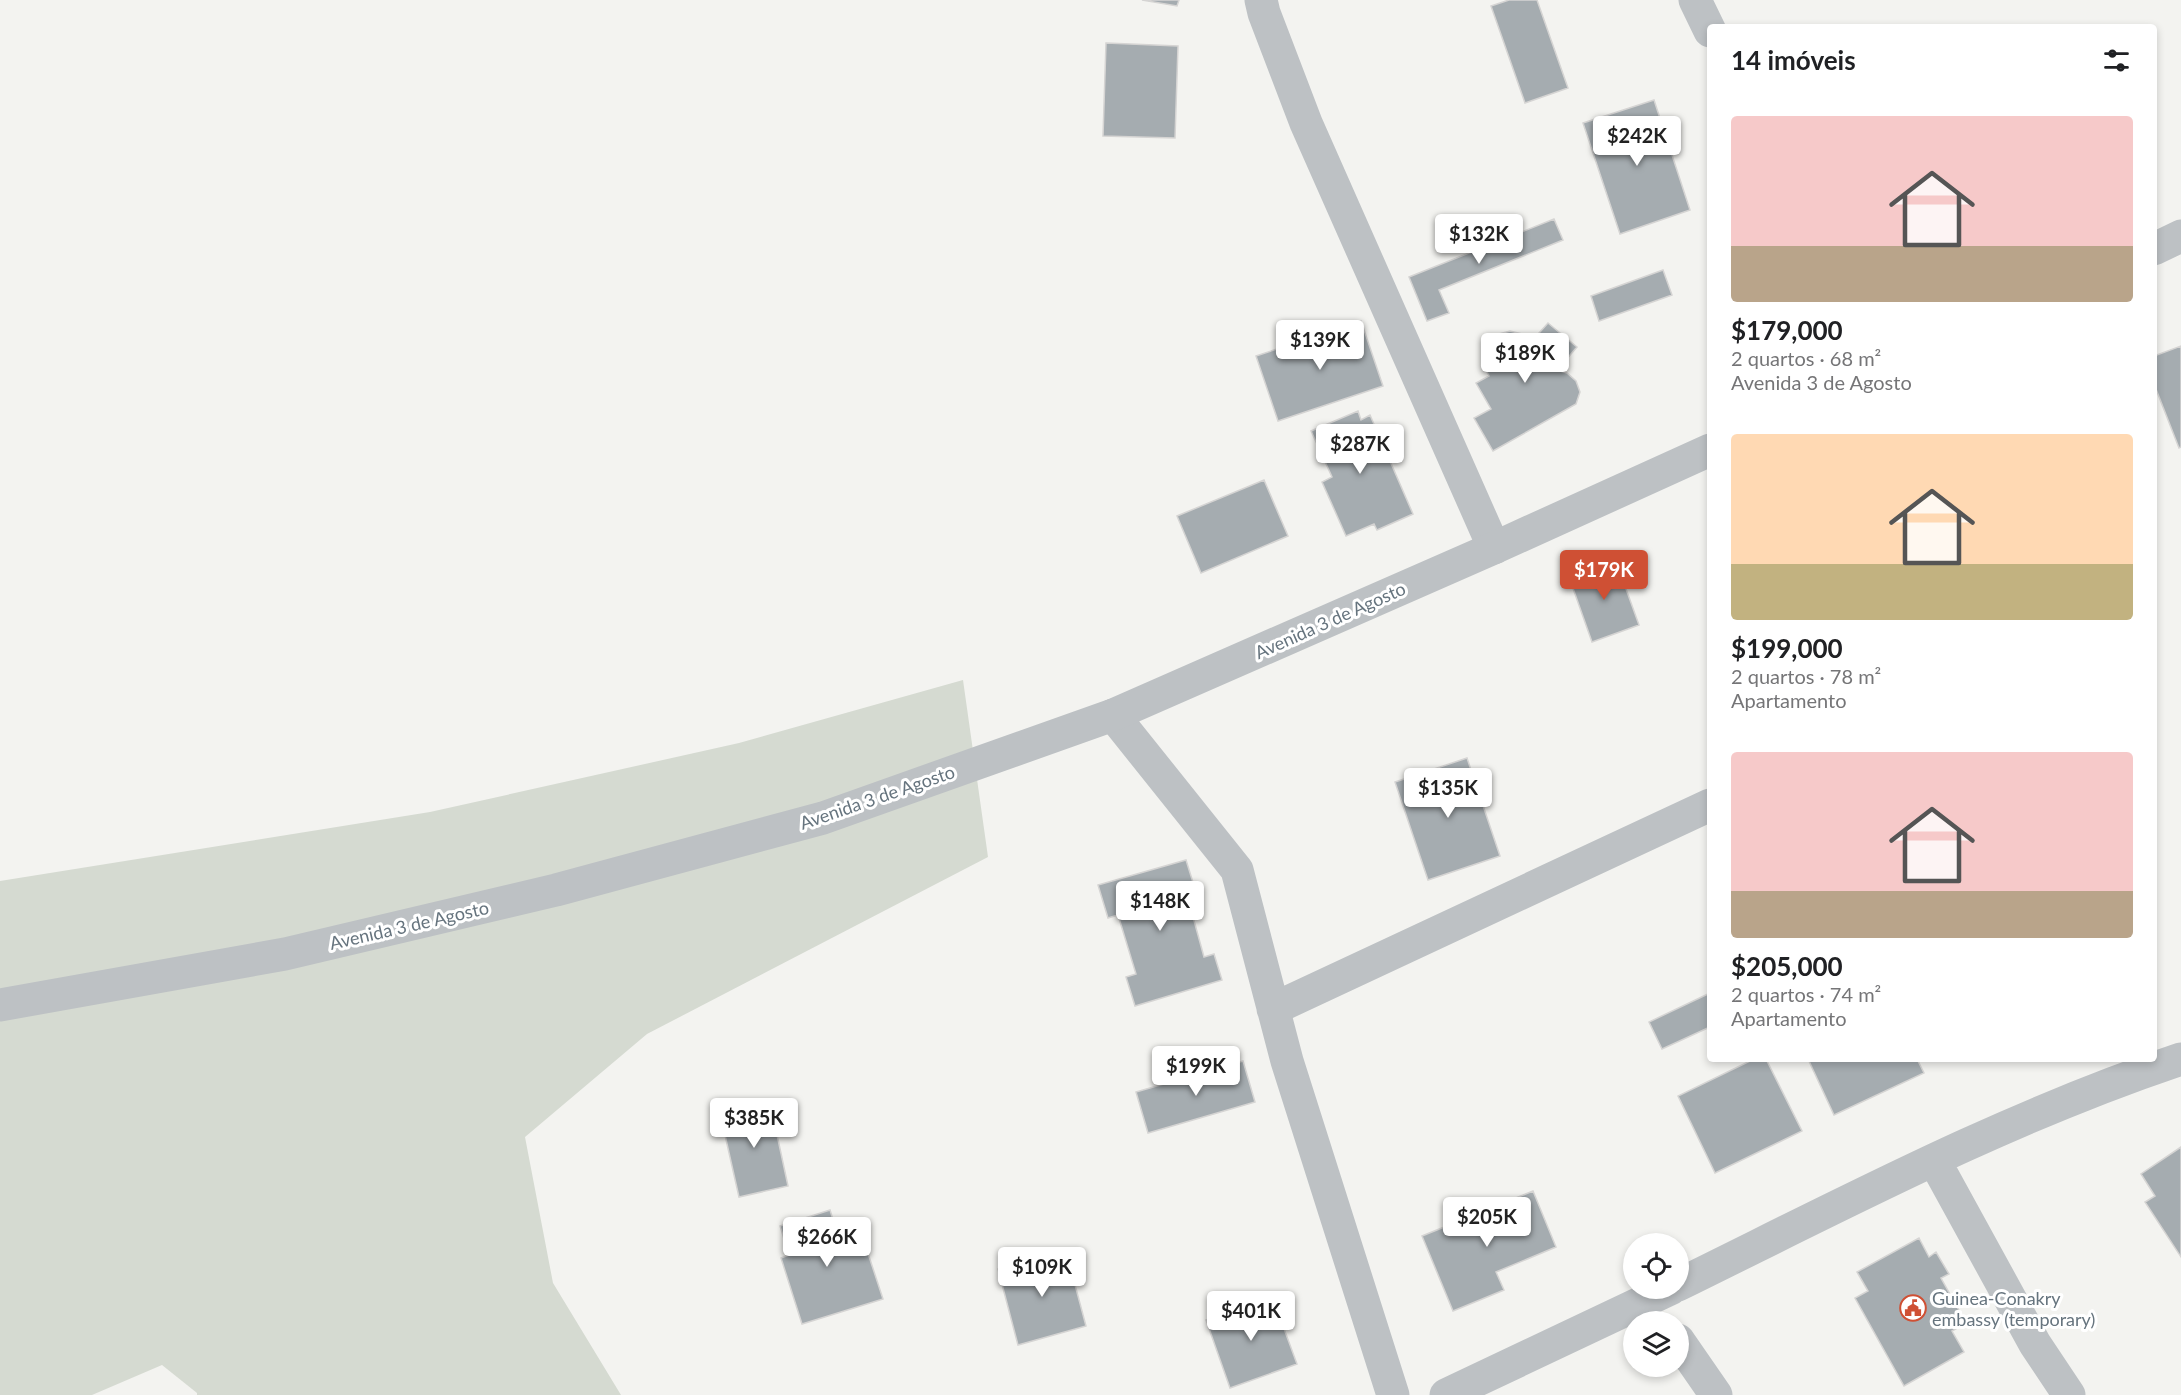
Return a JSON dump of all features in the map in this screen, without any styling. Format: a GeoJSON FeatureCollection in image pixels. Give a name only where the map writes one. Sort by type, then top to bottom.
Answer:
{"type":"FeatureCollection","features":[{"type":"Feature","properties":{"kind":"street"},"geometry":{"type":"LineString","coordinates":[[1261,0],[1306,123],[1494,548]]}},
{"type":"Feature","properties":{"kind":"street"},"geometry":{"type":"LineString","coordinates":[[1695,0],[1707,25]]}},
{"type":"Feature","properties":{"kind":"street"},"geometry":{"type":"LineString","coordinates":[[2157,248],[2181,236]]}},
{"type":"Feature","properties":{"kind":"street","name":"Avenida 3 de Agosto"},"geometry":{"type":"LineString","coordinates":[[0,1005],[285,954],[556,890],[823,818],[1113,715],[1494,548],[1707,451]]}},
{"type":"Feature","properties":{"kind":"street"},"geometry":{"type":"LineString","coordinates":[[1113,715],[1237,870],[1287,1061],[1393,1395]]}},
{"type":"Feature","properties":{"kind":"street"},"geometry":{"type":"LineString","coordinates":[[1274,1009],[1707,806]]}},
{"type":"Feature","properties":{"kind":"street"},"geometry":{"type":"LineString","coordinates":[[1689,1287],[2115,1069],[2181,1059]]}},
{"type":"Feature","properties":{"kind":"street"},"geometry":{"type":"LineString","coordinates":[[1934,1160],[2035,1344],[2069,1395]]}},
{"type":"Feature","properties":{"kind":"street"},"geometry":{"type":"LineString","coordinates":[[1446,1395],[1665,1299]]}},
{"type":"Feature","properties":{"kind":"street"},"geometry":{"type":"LineString","coordinates":[[1689,1356],[1716,1395]]}},
{"type":"Feature","properties":{"kind":"shaded area"},"geometry":{"type":"Polygon","coordinates":[[[963,680],[988,857],[647,1034],[525,1137],[553,1283],[621,1395],[197,1395],[162,1365],[92,1395],[0,1395],[0,881],[430,812],[739,743],[963,680]]]}},
{"type":"Feature","properties":{"kind":"building"},"geometry":{"type":"Polygon","coordinates":[[[1142,0],[1179,0],[1177,6],[1142,0]]]}},
{"type":"Feature","properties":{"kind":"building"},"geometry":{"type":"Polygon","coordinates":[[[1509,0],[1537,0],[1568,88],[1525,103],[1491,6],[1509,0]]]}},
{"type":"Feature","properties":{"kind":"building"},"geometry":{"type":"Polygon","coordinates":[[[1106,43],[1178,46],[1175,138],[1103,136],[1106,43]]]}},
{"type":"Feature","properties":{"kind":"building"},"geometry":{"type":"Polygon","coordinates":[[[1654,100],[1690,210],[1620,234],[1583,123],[1654,100]]]}},
{"type":"Feature","properties":{"kind":"building"},"geometry":{"type":"Polygon","coordinates":[[[1554,219],[1563,240],[1439,290],[1449,313],[1427,321],[1409,277],[1554,219]]]}},
{"type":"Feature","properties":{"kind":"building"},"geometry":{"type":"Polygon","coordinates":[[[1663,270],[1672,295],[1599,321],[1591,296],[1663,270]]]}},
{"type":"Feature","properties":{"kind":"building"},"geometry":{"type":"Polygon","coordinates":[[[1361,321],[1383,386],[1278,421],[1256,356],[1361,321]]]}},
{"type":"Feature","properties":{"kind":"building"},"geometry":{"type":"Polygon","coordinates":[[[1548,323],[1577,347],[1557,370],[1567,373],[1576,381],[1580,392],[1576,404],[1493,451],[1474,418],[1491,409],[1476,383],[1489,376],[1484,366],[1492,361],[1488,353],[1490,342],[1499,334],[1510,331],[1522,334],[1530,343],[1548,323]]]}},
{"type":"Feature","properties":{"kind":"building"},"geometry":{"type":"Polygon","coordinates":[[[2181,346],[2181,447],[2179,448],[2157,392],[2157,355],[2181,346]]]}},
{"type":"Feature","properties":{"kind":"building"},"geometry":{"type":"Polygon","coordinates":[[[1358,411],[1361,420],[1370,415],[1413,514],[1377,530],[1374,524],[1346,536],[1322,482],[1332,477],[1311,431],[1358,411]]]}},
{"type":"Feature","properties":{"kind":"building"},"geometry":{"type":"Polygon","coordinates":[[[1264,480],[1288,536],[1201,573],[1177,516],[1264,480]]]}},
{"type":"Feature","properties":{"kind":"building"},"geometry":{"type":"Polygon","coordinates":[[[1616,561],[1639,625],[1592,642],[1569,577],[1616,561]]]}},
{"type":"Feature","properties":{"kind":"building"},"geometry":{"type":"Polygon","coordinates":[[[1467,758],[1500,856],[1428,880],[1395,782],[1467,758]]]}},
{"type":"Feature","properties":{"kind":"building"},"geometry":{"type":"Polygon","coordinates":[[[1186,860],[1196,892],[1187,895],[1204,957],[1214,954],[1222,980],[1135,1006],[1126,977],[1136,974],[1118,915],[1108,918],[1098,885],[1186,860]]]}},
{"type":"Feature","properties":{"kind":"building"},"geometry":{"type":"Polygon","coordinates":[[[1707,994],[1707,1028],[1662,1049],[1649,1022],[1707,994]]]}},
{"type":"Feature","properties":{"kind":"building"},"geometry":{"type":"Polygon","coordinates":[[[1243,1061],[1255,1102],[1148,1133],[1136,1092],[1243,1061]]]}},
{"type":"Feature","properties":{"kind":"building"},"geometry":{"type":"Polygon","coordinates":[[[1748,1062],[1768,1062],[1802,1131],[1715,1173],[1678,1096],[1748,1062]]]}},
{"type":"Feature","properties":{"kind":"building"},"geometry":{"type":"Polygon","coordinates":[[[1809,1062],[1918,1062],[1924,1073],[1834,1115],[1809,1062]]]}},
{"type":"Feature","properties":{"kind":"building"},"geometry":{"type":"Polygon","coordinates":[[[770,1102],[788,1186],[739,1197],[720,1113],[770,1102]]]}},
{"type":"Feature","properties":{"kind":"building"},"geometry":{"type":"Polygon","coordinates":[[[2181,1147],[2181,1257],[2145,1202],[2155,1196],[2141,1174],[2181,1147]]]}},
{"type":"Feature","properties":{"kind":"building"},"geometry":{"type":"Polygon","coordinates":[[[1533,1191],[1556,1247],[1496,1272],[1504,1290],[1453,1311],[1422,1236],[1533,1191]]]}},
{"type":"Feature","properties":{"kind":"building"},"geometry":{"type":"Polygon","coordinates":[[[830,1210],[839,1239],[861,1232],[883,1299],[802,1324],[781,1258],[789,1255],[780,1226],[830,1210]]]}},
{"type":"Feature","properties":{"kind":"building"},"geometry":{"type":"Polygon","coordinates":[[[1919,1238],[1929,1257],[1936,1252],[1949,1274],[1941,1278],[1966,1323],[1952,1331],[1964,1352],[1904,1386],[1855,1298],[1868,1291],[1857,1272],[1919,1238]]]}},
{"type":"Feature","properties":{"kind":"building"},"geometry":{"type":"Polygon","coordinates":[[[1066,1251],[1086,1326],[1018,1345],[998,1269],[1066,1251]]]}},
{"type":"Feature","properties":{"kind":"building"},"geometry":{"type":"Polygon","coordinates":[[[1272,1296],[1297,1364],[1230,1388],[1206,1320],[1272,1296]]]}},
{"type":"Feature","properties":{"kind":"place","name":"Guinea-Conakry embassy (temporary)"},"geometry":{"type":"Point","coordinates":[1913,1308]}}]}
